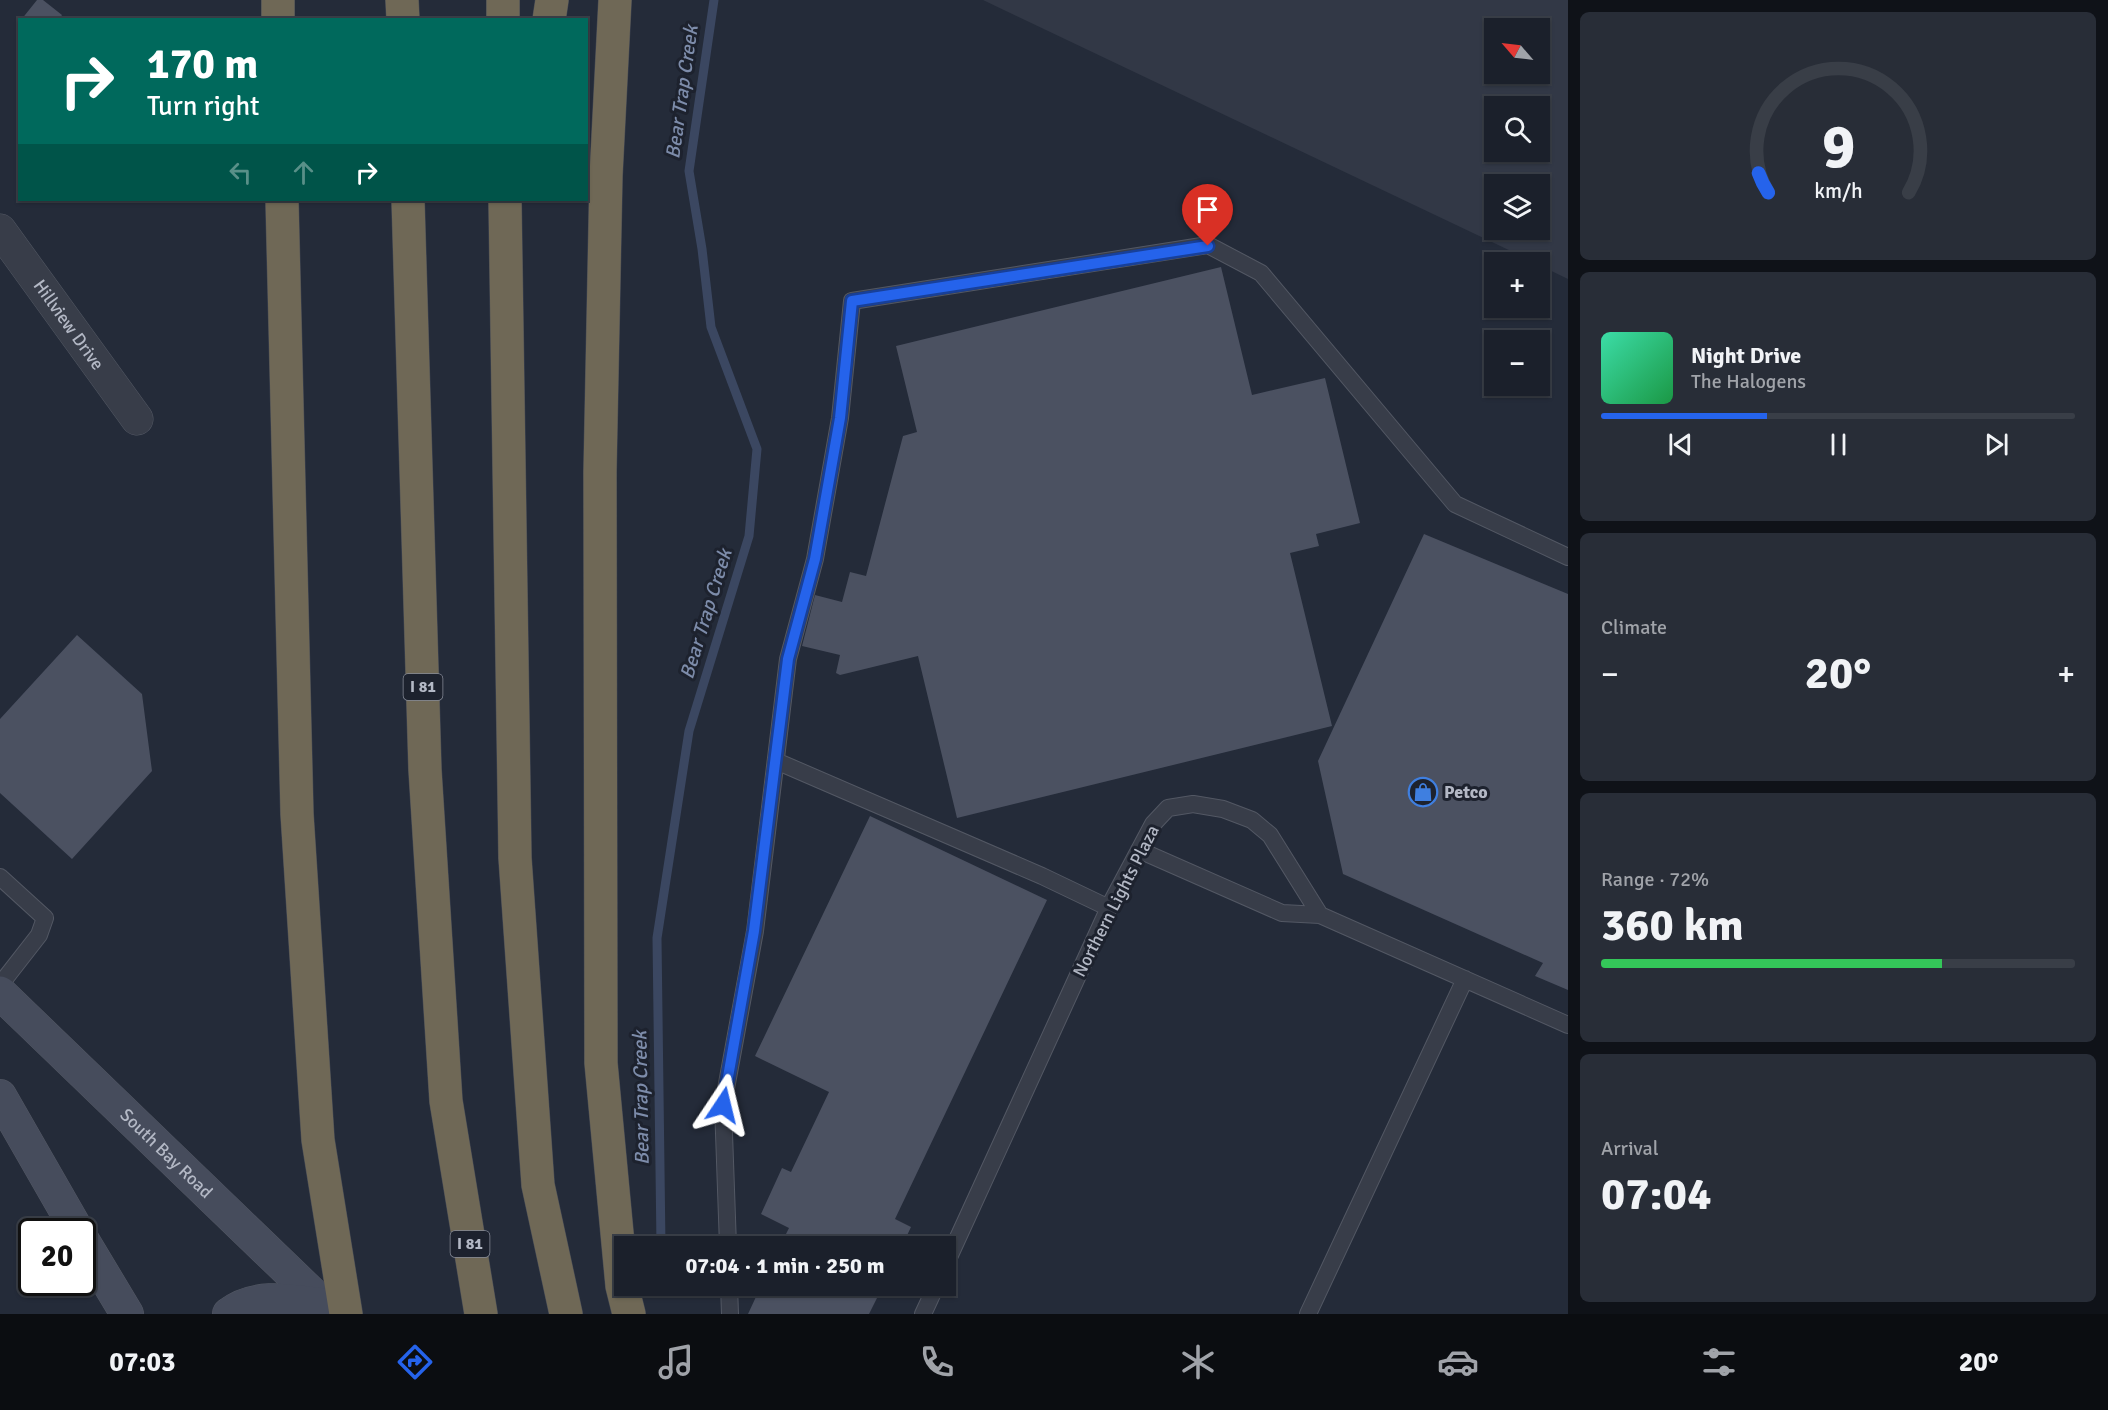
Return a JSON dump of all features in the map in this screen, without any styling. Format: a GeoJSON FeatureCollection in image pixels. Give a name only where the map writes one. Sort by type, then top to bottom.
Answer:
{"type":"FeatureCollection","features":[{"type":"Feature","properties":{"kind":"highway"},"geometry":{"type":"LineString","coordinates":[[278,0],[278,18]]}},
{"type":"Feature","properties":{"kind":"highway"},"geometry":{"type":"LineString","coordinates":[[503,0],[503,18]]}},
{"type":"Feature","properties":{"kind":"highway"},"geometry":{"type":"LineString","coordinates":[[549,18],[552,0]]}},
{"type":"Feature","properties":{"kind":"highway"},"geometry":{"type":"LineString","coordinates":[[615,0],[606,176],[600,460],[601,1063],[622,1286],[629,1314]]}},
{"type":"Feature","properties":{"kind":"highway"},"geometry":{"type":"LineString","coordinates":[[282,201],[297,814],[318,1140],[334,1311]]}},
{"type":"Feature","properties":{"kind":"highway","name":"I 81"},"geometry":{"type":"LineString","coordinates":[[408,201],[425,770],[446,1101],[481,1314]]}},
{"type":"Feature","properties":{"kind":"highway"},"geometry":{"type":"LineString","coordinates":[[505,201],[515,858],[538,1185],[566,1314]]}},
{"type":"Feature","properties":{"kind":"highway"},"geometry":{"type":"LineString","coordinates":[[507,322],[524,201]]}},
{"type":"Feature","properties":{"kind":"main road","name":"South Bay Road"},"geometry":{"type":"LineString","coordinates":[[0,993],[334,1311]]}},
{"type":"Feature","properties":{"kind":"main road"},"geometry":{"type":"LineString","coordinates":[[0,1096],[70,1218]]}},
{"type":"Feature","properties":{"kind":"main road"},"geometry":{"type":"LineString","coordinates":[[96,1262],[127,1314]]}},
{"type":"Feature","properties":{"kind":"main road"},"geometry":{"type":"LineString","coordinates":[[229,1314],[237,1308],[274,1299],[334,1311]]}},
{"type":"Feature","properties":{"kind":"street","name":"Hillview Drive"},"geometry":{"type":"LineString","coordinates":[[0,230],[137,419]]}},
{"type":"Feature","properties":{"kind":"lane"},"geometry":{"type":"LineString","coordinates":[[728,1236],[723,1105],[754,931],[788,659],[815,559],[840,418],[852,301],[1208,246],[1260,273],[1455,504],[1568,557]]}},
{"type":"Feature","properties":{"kind":"lane"},"geometry":{"type":"LineString","coordinates":[[776,761],[1042,876],[1109,908]]}},
{"type":"Feature","properties":{"kind":"lane","name":"Northern Lights Plaza"},"geometry":{"type":"LineString","coordinates":[[956,1242],[1109,908],[1153,824],[1168,808],[1193,804],[1223,809],[1252,820],[1270,835],[1320,915]]}},
{"type":"Feature","properties":{"kind":"lane"},"geometry":{"type":"LineString","coordinates":[[1139,850],[1282,913],[1320,915],[1568,1025]]}},
{"type":"Feature","properties":{"kind":"lane"},"geometry":{"type":"LineString","coordinates":[[0,877],[45,918],[39,935],[0,985]]}},
{"type":"Feature","properties":{"kind":"lane"},"geometry":{"type":"LineString","coordinates":[[1308,1314],[1465,980]]}},
{"type":"Feature","properties":{"kind":"lane"},"geometry":{"type":"LineString","coordinates":[[729,1296],[730,1314]]}},
{"type":"Feature","properties":{"kind":"lane"},"geometry":{"type":"LineString","coordinates":[[923,1314],[931,1296]]}},
{"type":"Feature","properties":{"kind":"shaded area"},"geometry":{"type":"Polygon","coordinates":[[[983,0],[1568,0],[1568,279],[1550,270],[1550,252],[1513,252],[1488,240],[1550,240],[1550,174],[1484,174],[1484,238],[983,0]]]}},
{"type":"Feature","properties":{"kind":"building"},"geometry":{"type":"Polygon","coordinates":[[[37,0],[43,0],[62,15],[60,18],[23,18],[37,0]]]}},
{"type":"Feature","properties":{"kind":"building"},"geometry":{"type":"Polygon","coordinates":[[[1221,267],[1252,395],[1325,378],[1360,523],[1316,534],[1319,546],[1290,553],[1332,726],[957,818],[918,656],[840,675],[836,673],[840,655],[802,646],[815,595],[842,602],[850,572],[866,576],[903,436],[917,432],[896,346],[1221,267]]]}},
{"type":"Feature","properties":{"kind":"building"},"geometry":{"type":"Polygon","coordinates":[[[1424,534],[1568,594],[1568,990],[1535,976],[1543,963],[1343,874],[1318,761],[1424,534]]]}},
{"type":"Feature","properties":{"kind":"building"},"geometry":{"type":"Polygon","coordinates":[[[77,635],[142,694],[152,771],[72,859],[0,793],[0,719],[77,635]]]}},
{"type":"Feature","properties":{"kind":"building"},"geometry":{"type":"Polygon","coordinates":[[[870,816],[1047,900],[895,1219],[911,1227],[907,1236],[785,1236],[789,1228],[761,1214],[782,1168],[791,1172],[829,1092],[755,1056],[870,816]]]}},
{"type":"Feature","properties":{"kind":"building"},"geometry":{"type":"Polygon","coordinates":[[[756,1296],[878,1296],[869,1314],[748,1314],[756,1296]]]}},
{"type":"Feature","properties":{"kind":"waterway","name":"Bear Trap Creek"},"geometry":{"type":"LineString","coordinates":[[661,1236],[657,938],[689,731],[749,536],[757,449],[711,327],[702,249],[689,171],[714,0]]}},
{"type":"Feature","properties":{"kind":"place","name":"Petco"},"geometry":{"type":"Point","coordinates":[1423,792]}},
{"type":"Feature","properties":{"kind":"route"},"geometry":{"type":"LineString","coordinates":[[723,1105],[754,931],[788,659],[815,559],[840,418],[852,301],[1208,246]]}}]}
